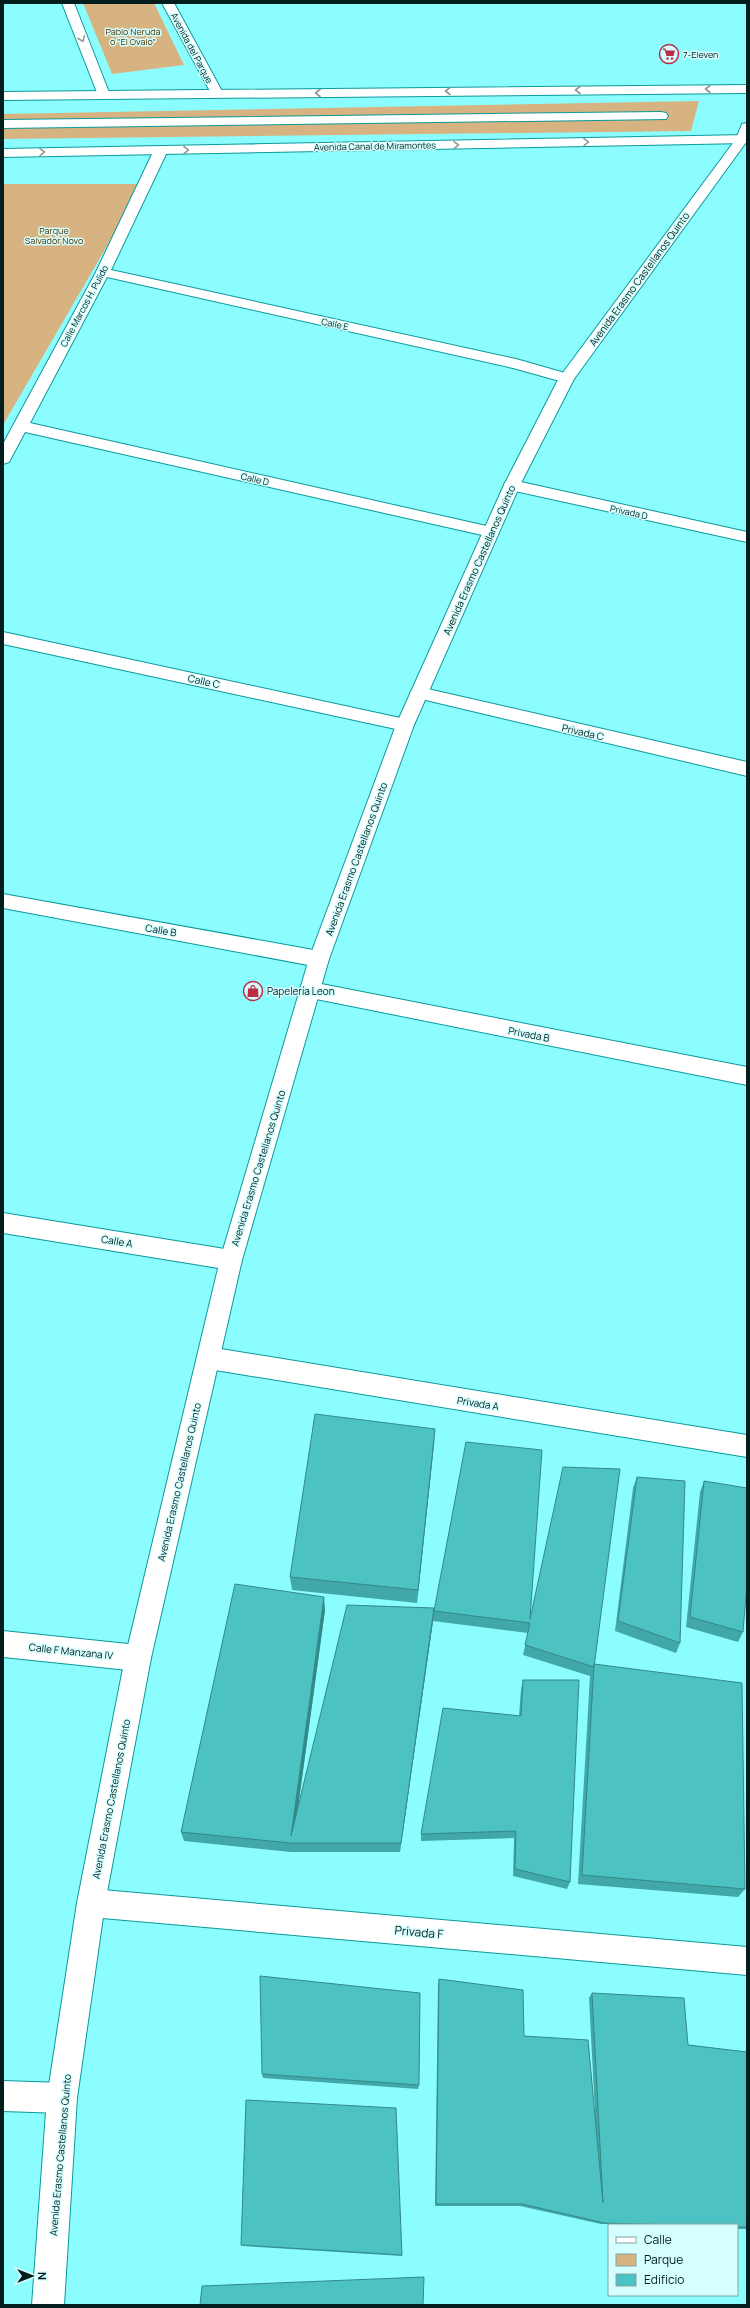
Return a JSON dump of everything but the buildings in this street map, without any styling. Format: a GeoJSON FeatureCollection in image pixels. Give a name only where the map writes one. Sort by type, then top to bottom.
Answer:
{"type":"FeatureCollection","features":[{"type":"Feature","properties":{"kind":"street"},"geometry":{"type":"LineString","coordinates":[[68,3],[104,95]]}},
{"type":"Feature","properties":{"kind":"street","name":"Avenida del Parque"},"geometry":{"type":"LineString","coordinates":[[168,3],[216,93]]}},
{"type":"Feature","properties":{"kind":"street"},"geometry":{"type":"LineString","coordinates":[[3,96],[747,89]]}},
{"type":"Feature","properties":{"kind":"street"},"geometry":{"type":"LineString","coordinates":[[3,124],[661,116]]}},
{"type":"Feature","properties":{"kind":"street","name":"Avenida Canal de Miramontes"},"geometry":{"type":"LineString","coordinates":[[3,153],[745,135]]}},
{"type":"Feature","properties":{"kind":"street","name":"Avenida Erasmo Castellanos Quinto"},"geometry":{"type":"LineString","coordinates":[[48,2305],[62,2098],[91,1903],[138,1658],[231,1260],[319,959],[418,693],[512,485],[566,378],[745,135]]}},
{"type":"Feature","properties":{"kind":"street","name":"Calle Marcos H. Pulido"},"geometry":{"type":"LineString","coordinates":[[3,459],[103,272],[161,150]]}},
{"type":"Feature","properties":{"kind":"street","name":"Calle E"},"geometry":{"type":"LineString","coordinates":[[103,272],[516,364],[566,378]]}},
{"type":"Feature","properties":{"kind":"street","name":"Calle D"},"geometry":{"type":"LineString","coordinates":[[20,426],[491,532]]}},
{"type":"Feature","properties":{"kind":"street","name":"Privada D"},"geometry":{"type":"LineString","coordinates":[[512,485],[747,537]]}},
{"type":"Feature","properties":{"kind":"street","name":"Calle C"},"geometry":{"type":"LineString","coordinates":[[3,638],[405,725]]}},
{"type":"Feature","properties":{"kind":"street","name":"Privada C"},"geometry":{"type":"LineString","coordinates":[[418,693],[747,769]]}},
{"type":"Feature","properties":{"kind":"street","name":"Calle B"},"geometry":{"type":"LineString","coordinates":[[3,901],[319,959]]}},
{"type":"Feature","properties":{"kind":"street","name":"Privada B"},"geometry":{"type":"LineString","coordinates":[[311,990],[747,1076]]}},
{"type":"Feature","properties":{"kind":"street","name":"Calle A"},"geometry":{"type":"LineString","coordinates":[[3,1223],[231,1260]]}},
{"type":"Feature","properties":{"kind":"street","name":"Privada A"},"geometry":{"type":"LineString","coordinates":[[209,1358],[299,1374],[747,1446]]}},
{"type":"Feature","properties":{"kind":"street","name":"Calle F Manzana IV"},"geometry":{"type":"LineString","coordinates":[[3,1644],[138,1658]]}},
{"type":"Feature","properties":{"kind":"street","name":"Privada F"},"geometry":{"type":"LineString","coordinates":[[91,1903],[747,1961]]}},
{"type":"Feature","properties":{"kind":"street"},"geometry":{"type":"LineString","coordinates":[[3,2096],[62,2098]]}},
{"type":"Feature","properties":{"kind":"green space","name":"Pablo Neruda o \"El Ovalo\""},"geometry":{"type":"Polygon","coordinates":[[[83,3],[154,3],[184,65],[112,74],[83,3]]]}},
{"type":"Feature","properties":{"kind":"green space"},"geometry":{"type":"Polygon","coordinates":[[[699,101],[691,131],[3,139],[3,114],[699,101]]]}},
{"type":"Feature","properties":{"kind":"green space","name":"Parque Salvador Novo"},"geometry":{"type":"Polygon","coordinates":[[[3,184],[143,184],[3,425],[3,184]]]}},
{"type":"Feature","properties":{"kind":"place","name":"7-Eleven"},"geometry":{"type":"Point","coordinates":[669,54]}},
{"type":"Feature","properties":{"kind":"place","name":"Papelería Leon"},"geometry":{"type":"Point","coordinates":[253,991]}}]}
